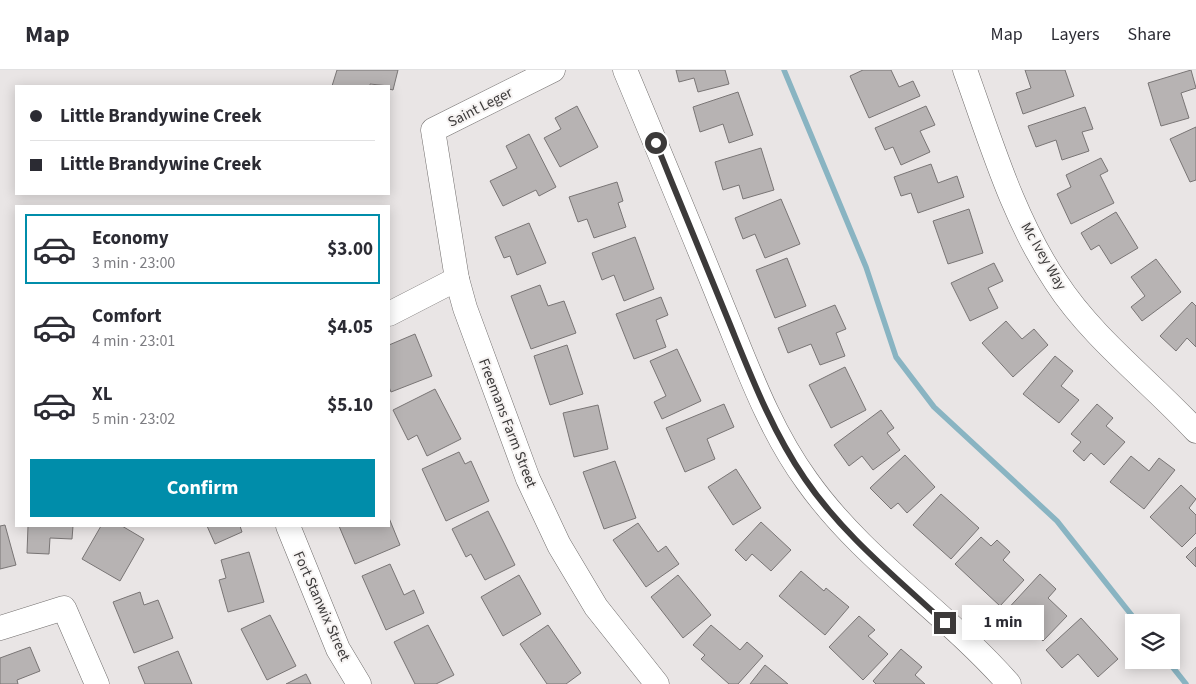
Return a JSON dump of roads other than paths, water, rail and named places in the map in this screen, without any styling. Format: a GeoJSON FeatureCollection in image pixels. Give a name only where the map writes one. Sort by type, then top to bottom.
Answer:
{"type":"FeatureCollection","features":[{"type":"Feature","properties":{"kind":"street","name":"Saint Leger"},"geometry":{"type":"LineString","coordinates":[[433,130],[553,70]]}},
{"type":"Feature","properties":{"kind":"street"},"geometry":{"type":"LineString","coordinates":[[625,70],[753,381],[787,451],[811,487],[846,528],[1009,684]]}},
{"type":"Feature","properties":{"kind":"street","name":"Mc Ivey Way"},"geometry":{"type":"LineString","coordinates":[[965,70],[1002,175],[1027,231],[1056,283],[1088,323],[1196,431]]}},
{"type":"Feature","properties":{"kind":"street","name":"Freemans Farm Street"},"geometry":{"type":"LineString","coordinates":[[433,130],[457,279],[465,308],[528,479],[559,545],[596,607],[657,684]]}},
{"type":"Feature","properties":{"kind":"street"},"geometry":{"type":"LineString","coordinates":[[390,313],[457,279]]}},
{"type":"Feature","properties":{"kind":"street","name":"Fort Stanwix Street"},"geometry":{"type":"LineString","coordinates":[[288,527],[338,649],[359,684]]}},
{"type":"Feature","properties":{"kind":"street"},"geometry":{"type":"LineString","coordinates":[[0,628],[64,608],[97,684]]}},
{"type":"Feature","properties":{"kind":"waterway"},"geometry":{"type":"LineString","coordinates":[[784,70],[866,267],[896,357],[934,407],[1057,521],[1131,614]]}},
{"type":"Feature","properties":{"kind":"waterway"},"geometry":{"type":"LineString","coordinates":[[1174,669],[1186,684]]}}]}
